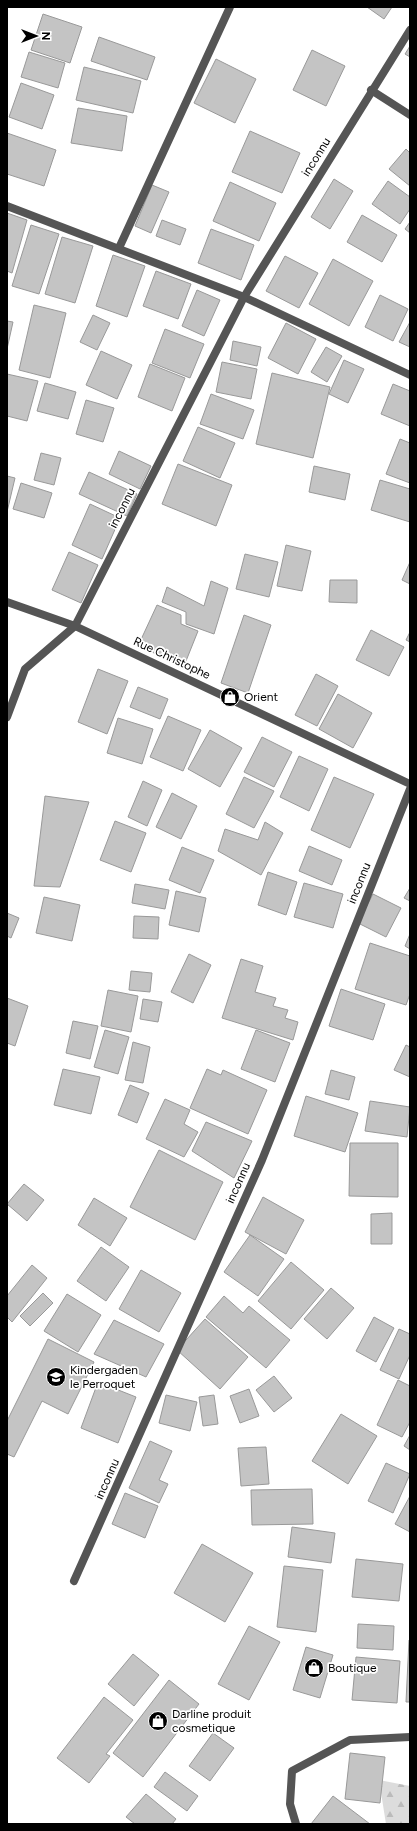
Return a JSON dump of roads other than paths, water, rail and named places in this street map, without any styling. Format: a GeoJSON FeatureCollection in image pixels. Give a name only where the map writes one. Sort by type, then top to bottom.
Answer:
{"type":"FeatureCollection","features":[{"type":"Feature","properties":{"kind":"street"},"geometry":{"type":"LineString","coordinates":[[119,248],[230,7]]}},
{"type":"Feature","properties":{"kind":"street","name":"inconnu"},"geometry":{"type":"LineString","coordinates":[[7,717],[25,669],[75,626],[244,297],[371,90],[410,30]]}},
{"type":"Feature","properties":{"kind":"street"},"geometry":{"type":"LineString","coordinates":[[371,90],[410,115]]}},
{"type":"Feature","properties":{"kind":"street"},"geometry":{"type":"LineString","coordinates":[[7,206],[244,297],[410,374]]}},
{"type":"Feature","properties":{"kind":"street","name":"Rue Christophe"},"geometry":{"type":"LineString","coordinates":[[7,602],[75,626],[410,784]]}},
{"type":"Feature","properties":{"kind":"street","name":"inconnu"},"geometry":{"type":"LineString","coordinates":[[74,1581],[262,1160],[410,789]]}},
{"type":"Feature","properties":{"kind":"street"},"geometry":{"type":"LineString","coordinates":[[296,1824],[290,1804],[292,1771],[350,1740],[410,1737]]}},
{"type":"Feature","properties":{"kind":"place","name":"Orient"},"geometry":{"type":"Point","coordinates":[230,697]}},
{"type":"Feature","properties":{"kind":"place","name":"Kindergaden le Perroquet"},"geometry":{"type":"Point","coordinates":[56,1377]}},
{"type":"Feature","properties":{"kind":"place","name":"Boutique"},"geometry":{"type":"Point","coordinates":[314,1668]}},
{"type":"Feature","properties":{"kind":"place","name":"Darline produit cosmetique"},"geometry":{"type":"Point","coordinates":[158,1721]}}]}
